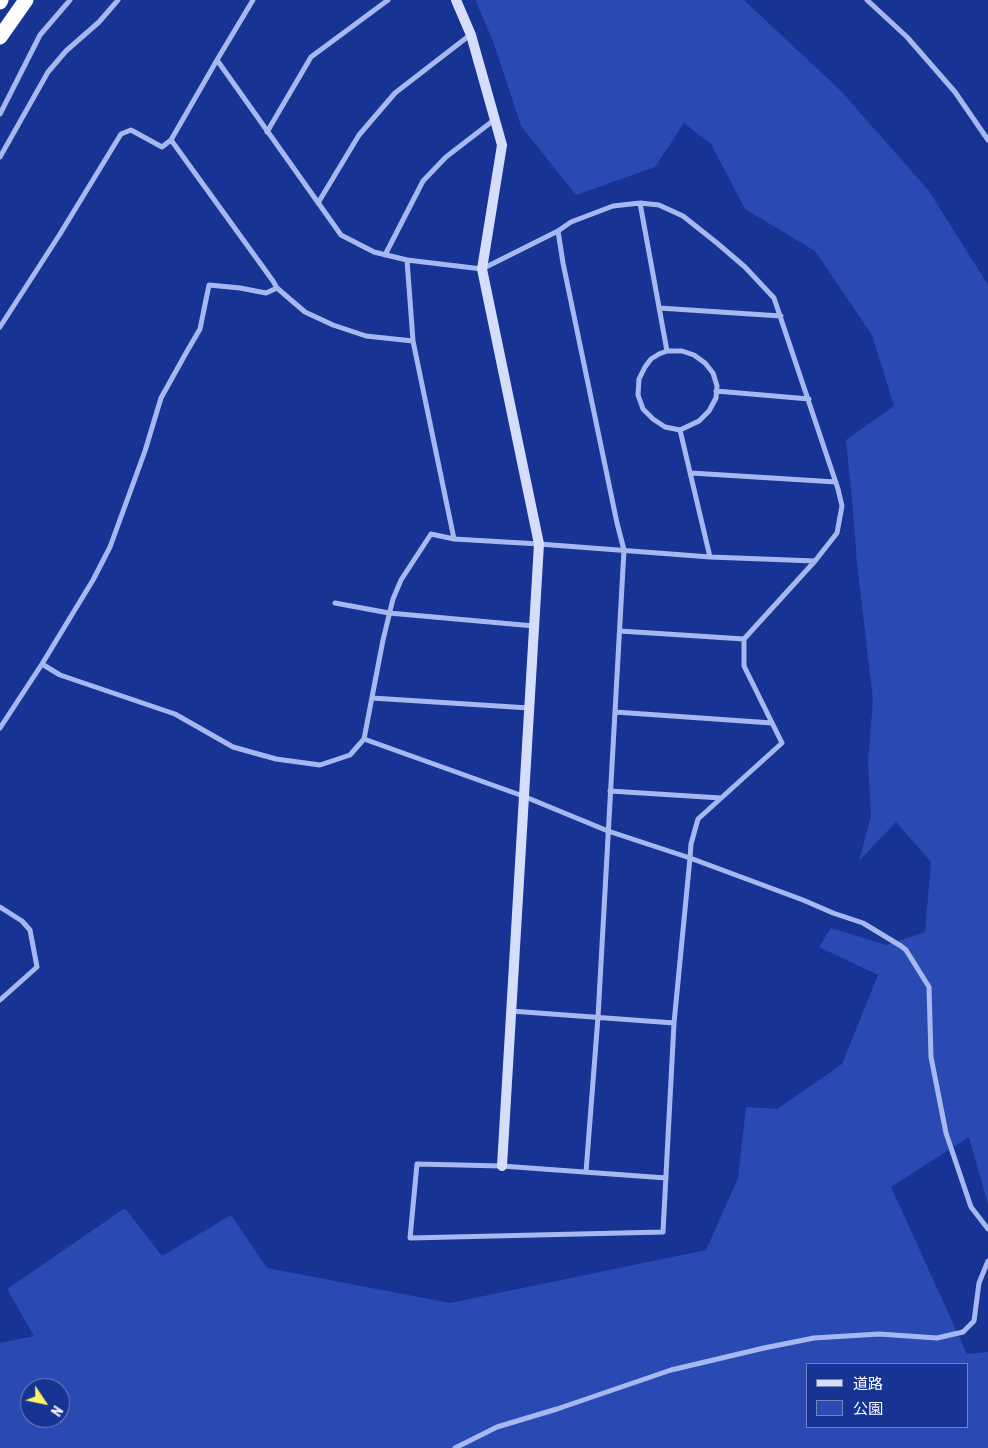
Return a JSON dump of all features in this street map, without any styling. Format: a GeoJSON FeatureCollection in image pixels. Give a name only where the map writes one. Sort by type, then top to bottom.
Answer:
{"type":"FeatureCollection","features":[{"type":"Feature","properties":{"kind":"highway"},"geometry":{"type":"LineString","coordinates":[[0,37],[26,0]]}},
{"type":"Feature","properties":{"kind":"street"},"geometry":{"type":"LineString","coordinates":[[0,114],[40,35],[70,0]]}},
{"type":"Feature","properties":{"kind":"street"},"geometry":{"type":"LineString","coordinates":[[0,157],[48,72],[66,51],[99,22],[118,0]]}},
{"type":"Feature","properties":{"kind":"street"},"geometry":{"type":"LineString","coordinates":[[0,327],[121,134],[131,130],[162,147],[171,140],[254,0]]}},
{"type":"Feature","properties":{"kind":"street"},"geometry":{"type":"LineString","coordinates":[[267,132],[311,57],[388,0]]}},
{"type":"Feature","properties":{"kind":"street"},"geometry":{"type":"LineString","coordinates":[[456,0],[471,35],[502,144],[482,269],[539,544],[502,1166]]}},
{"type":"Feature","properties":{"kind":"street"},"geometry":{"type":"LineString","coordinates":[[867,0],[907,37],[955,92],[988,140]]}},
{"type":"Feature","properties":{"kind":"street"},"geometry":{"type":"LineString","coordinates":[[318,203],[359,136],[395,94],[471,35]]}},
{"type":"Feature","properties":{"kind":"street"},"geometry":{"type":"LineString","coordinates":[[217,60],[341,235],[374,252],[407,260],[482,269],[558,231],[571,222],[614,206],[640,203],[659,205],[683,216],[717,243],[745,267],[774,298],[809,399],[842,506],[837,533],[744,638],[744,666],[782,743],[698,819],[691,844],[674,1022],[666,1178],[663,1232],[410,1238],[417,1164],[502,1166],[666,1178]]}},
{"type":"Feature","properties":{"kind":"street"},"geometry":{"type":"LineString","coordinates":[[385,254],[423,181],[446,157],[495,120]]}},
{"type":"Feature","properties":{"kind":"street"},"geometry":{"type":"LineString","coordinates":[[171,140],[277,288],[305,312],[333,325],[366,336],[413,341]]}},
{"type":"Feature","properties":{"kind":"street"},"geometry":{"type":"LineString","coordinates":[[640,203],[666,351]]}},
{"type":"Feature","properties":{"kind":"street"},"geometry":{"type":"LineString","coordinates":[[558,231],[563,263],[624,550],[598,1017],[586,1172]]}},
{"type":"Feature","properties":{"kind":"street"},"geometry":{"type":"LineString","coordinates":[[407,260],[413,341],[454,539]]}},
{"type":"Feature","properties":{"kind":"street"},"geometry":{"type":"LineString","coordinates":[[0,728],[42,664],[93,580],[110,547],[145,450],[161,398],[200,329],[209,285],[266,293],[277,288]]}},
{"type":"Feature","properties":{"kind":"street"},"geometry":{"type":"LineString","coordinates":[[659,308],[781,316]]}},
{"type":"Feature","properties":{"kind":"street"},"geometry":{"type":"LineString","coordinates":[[666,351],[682,351],[706,363],[713,373],[717,386],[716,391],[716,398],[700,421],[680,430],[665,426],[653,419],[643,409],[638,395],[639,378],[645,367],[651,359],[666,351]]}},
{"type":"Feature","properties":{"kind":"street"},"geometry":{"type":"LineString","coordinates":[[716,391],[809,399]]}},
{"type":"Feature","properties":{"kind":"street"},"geometry":{"type":"LineString","coordinates":[[680,430],[710,556]]}},
{"type":"Feature","properties":{"kind":"street"},"geometry":{"type":"LineString","coordinates":[[691,473],[836,482]]}},
{"type":"Feature","properties":{"kind":"street"},"geometry":{"type":"LineString","coordinates":[[42,664],[60,675],[175,714],[234,747],[276,759],[320,765],[350,755],[364,739],[393,598],[401,580],[431,534],[454,539],[710,556],[815,560]]}},
{"type":"Feature","properties":{"kind":"street"},"geometry":{"type":"LineString","coordinates":[[335,603],[389,613],[534,626]]}},
{"type":"Feature","properties":{"kind":"street"},"geometry":{"type":"LineString","coordinates":[[620,631],[744,638]]}},
{"type":"Feature","properties":{"kind":"street"},"geometry":{"type":"LineString","coordinates":[[372,698],[529,708]]}},
{"type":"Feature","properties":{"kind":"street"},"geometry":{"type":"LineString","coordinates":[[615,712],[772,723]]}},
{"type":"Feature","properties":{"kind":"street"},"geometry":{"type":"LineString","coordinates":[[364,739],[523,796],[608,831],[690,858],[863,923],[906,950],[929,987],[932,1057],[946,1133],[971,1207],[988,1229]]}},
{"type":"Feature","properties":{"kind":"street"},"geometry":{"type":"LineString","coordinates":[[610,791],[722,798]]}},
{"type":"Feature","properties":{"kind":"street"},"geometry":{"type":"LineString","coordinates":[[0,907],[22,921],[30,930],[37,967],[0,1000]]}},
{"type":"Feature","properties":{"kind":"street"},"geometry":{"type":"LineString","coordinates":[[511,1010],[674,1022]]}},
{"type":"Feature","properties":{"kind":"street"},"geometry":{"type":"LineString","coordinates":[[455,1448],[497,1427],[557,1409],[671,1370],[764,1348],[814,1338],[879,1334],[937,1338],[964,1332],[974,1320],[979,1283],[988,1261]]}},
{"type":"Feature","properties":{"kind":"green space"},"geometry":{"type":"Polygon","coordinates":[[[475,0],[744,0],[841,91],[929,191],[988,285],[988,1204],[969,1137],[891,1187],[967,1354],[988,1352],[988,1448],[0,1448],[0,1343],[34,1336],[7,1289],[125,1208],[162,1256],[231,1215],[267,1268],[450,1303],[706,1250],[738,1178],[746,1107],[777,1109],[842,1064],[878,975],[819,947],[831,928],[886,945],[925,932],[931,862],[896,822],[859,861],[871,816],[868,761],[873,700],[857,563],[846,440],[894,406],[872,335],[815,251],[745,209],[711,144],[684,123],[655,167],[576,195],[521,126],[493,41],[475,0]]]}}]}
